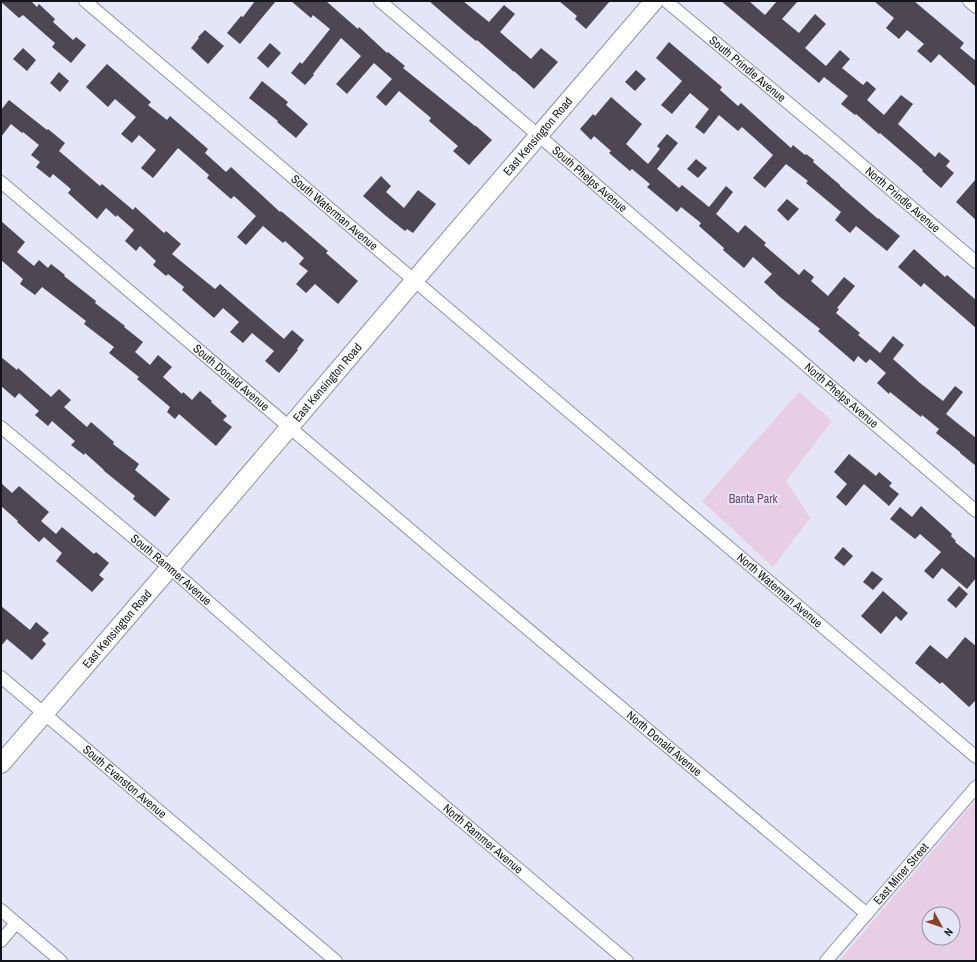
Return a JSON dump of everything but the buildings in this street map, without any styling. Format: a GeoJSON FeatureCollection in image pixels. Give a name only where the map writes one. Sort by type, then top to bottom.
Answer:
{"type":"FeatureCollection","features":[{"type":"Feature","properties":{"kind":"main road","name":"East Kensington Road"},"geometry":{"type":"LineString","coordinates":[[1,764],[654,1]]}},
{"type":"Feature","properties":{"kind":"street","name":"South Waterman Avenue"},"geometry":{"type":"LineString","coordinates":[[85,1],[584,424]]}},
{"type":"Feature","properties":{"kind":"street","name":"South Phelps Avenue"},"geometry":{"type":"LineString","coordinates":[[380,1],[707,280]]}},
{"type":"Feature","properties":{"kind":"street","name":"South Prindle Avenue"},"geometry":{"type":"LineString","coordinates":[[666,1],[829,137]]}},
{"type":"Feature","properties":{"kind":"street","name":"North Prindle Avenue"},"geometry":{"type":"LineString","coordinates":[[829,137],[976,262]]}},
{"type":"Feature","properties":{"kind":"street","name":"South Donald Avenue"},"geometry":{"type":"LineString","coordinates":[[1,182],[461,573]]}},
{"type":"Feature","properties":{"kind":"street","name":"North Phelps Avenue"},"geometry":{"type":"LineString","coordinates":[[707,280],[976,510]]}},
{"type":"Feature","properties":{"kind":"street","name":"North Waterman Avenue"},"geometry":{"type":"LineString","coordinates":[[584,424],[976,757]]}},
{"type":"Feature","properties":{"kind":"street","name":"South Rammer Avenue"},"geometry":{"type":"LineString","coordinates":[[1,427],[170,568],[338,716]]}},
{"type":"Feature","properties":{"kind":"street","name":"North Donald Avenue"},"geometry":{"type":"LineString","coordinates":[[461,573],[867,914]]}},
{"type":"Feature","properties":{"kind":"street","name":"South Evanston Avenue"},"geometry":{"type":"LineString","coordinates":[[1,677],[336,961]]}},
{"type":"Feature","properties":{"kind":"street","name":"North Rammer Avenue"},"geometry":{"type":"LineString","coordinates":[[338,716],[627,961]]}},
{"type":"Feature","properties":{"kind":"street","name":"East Miner Street"},"geometry":{"type":"LineString","coordinates":[[826,961],[976,787]]}},
{"type":"Feature","properties":{"kind":"street"},"geometry":{"type":"LineString","coordinates":[[1,910],[61,961]]}},
{"type":"Feature","properties":{"kind":"street"},"geometry":{"type":"LineString","coordinates":[[1,942],[16,923]]}},
{"type":"Feature","properties":{"kind":"green space","name":"Banta Park"},"geometry":{"type":"Polygon","coordinates":[[[799,392],[832,421],[786,481],[810,518],[773,567],[702,501],[799,392]]]}},
{"type":"Feature","properties":{"kind":"green space"},"geometry":{"type":"Polygon","coordinates":[[[976,800],[976,961],[839,961],[976,800]]]}}]}
